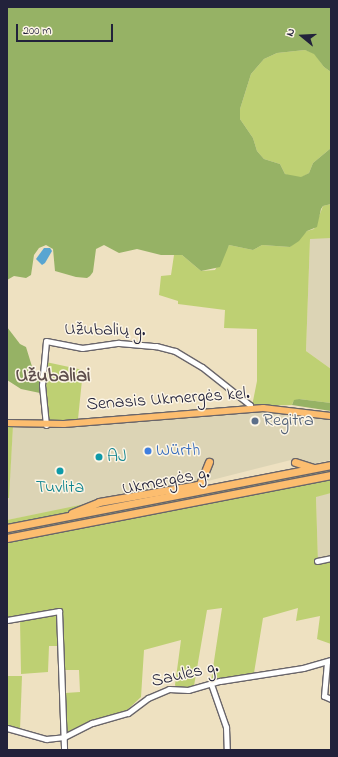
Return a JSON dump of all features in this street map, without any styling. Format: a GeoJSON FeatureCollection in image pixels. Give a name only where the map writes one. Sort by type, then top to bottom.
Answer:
{"type":"FeatureCollection","features":[{"type":"Feature","properties":{"kind":"highway"},"geometry":{"type":"LineString","coordinates":[[50,520],[99,502],[200,484],[209,462]]}},
{"type":"Feature","properties":{"kind":"highway"},"geometry":{"type":"LineString","coordinates":[[295,462],[315,468]]}},
{"type":"Feature","properties":{"kind":"highway","name":"Ukmergės g."},"geometry":{"type":"LineString","coordinates":[[7,528],[331,465]]}},
{"type":"Feature","properties":{"kind":"highway","name":"Ukmergės g."},"geometry":{"type":"LineString","coordinates":[[7,538],[331,475]]}},
{"type":"Feature","properties":{"kind":"main road","name":"Senasis Ukmergės kel."},"geometry":{"type":"LineString","coordinates":[[7,423],[46,425],[250,409],[281,409],[331,416]]}},
{"type":"Feature","properties":{"kind":"street","name":"Užubalių g."},"geometry":{"type":"LineString","coordinates":[[46,425],[42,385],[46,342],[82,348],[119,343],[156,346],[173,350],[202,367],[250,404],[250,409]]}},
{"type":"Feature","properties":{"kind":"street"},"geometry":{"type":"LineString","coordinates":[[317,561],[331,558]]}},
{"type":"Feature","properties":{"kind":"street"},"geometry":{"type":"LineString","coordinates":[[7,620],[59,610],[64,750]]}},
{"type":"Feature","properties":{"kind":"street"},"geometry":{"type":"LineString","coordinates":[[329,661],[324,696],[331,699]]}},
{"type":"Feature","properties":{"kind":"street","name":"Saulės g."},"geometry":{"type":"LineString","coordinates":[[7,728],[46,739],[64,737],[92,723],[128,713],[148,698],[169,689],[196,688],[285,669],[303,668],[329,661]]}},
{"type":"Feature","properties":{"kind":"street"},"geometry":{"type":"LineString","coordinates":[[211,684],[226,727],[227,750]]}},
{"type":"Feature","properties":{"kind":"street"},"geometry":{"type":"LineString","coordinates":[[196,688],[213,691]]}},
{"type":"Feature","properties":{"kind":"shaded area"},"geometry":{"type":"Polygon","coordinates":[[[310,238],[331,238],[331,369],[306,351],[310,238]]]}},
{"type":"Feature","properties":{"kind":"shaded area"},"geometry":{"type":"Polygon","coordinates":[[[262,410],[331,418],[331,460],[312,464],[295,459],[196,484],[7,520],[13,426],[74,426],[262,410]]]}},
{"type":"Feature","properties":{"kind":"shaded area"},"geometry":{"type":"Polygon","coordinates":[[[331,493],[331,560],[318,563],[316,496],[331,493]]]}},
{"type":"Feature","properties":{"kind":"green space"},"geometry":{"type":"Polygon","coordinates":[[[7,7],[331,7],[331,72],[324,67],[314,54],[305,50],[277,53],[264,59],[251,74],[240,109],[240,119],[253,138],[257,151],[264,159],[280,164],[285,174],[301,177],[309,173],[313,163],[331,148],[331,204],[323,206],[321,209],[317,227],[307,231],[299,241],[290,247],[262,245],[253,250],[229,245],[220,267],[201,271],[182,255],[161,255],[137,249],[119,253],[104,245],[96,249],[93,272],[90,276],[87,278],[76,277],[55,271],[53,249],[46,245],[39,248],[34,255],[31,275],[26,278],[14,276],[7,280],[7,7]]]}},
{"type":"Feature","properties":{"kind":"green space"},"geometry":{"type":"Polygon","coordinates":[[[305,50],[314,53],[324,67],[331,72],[331,148],[313,163],[309,173],[302,177],[292,177],[285,174],[280,164],[264,159],[257,151],[253,138],[240,119],[240,109],[251,74],[264,59],[277,53],[305,50]]]}},
{"type":"Feature","properties":{"kind":"green space"},"geometry":{"type":"Polygon","coordinates":[[[331,204],[331,238],[310,239],[306,351],[331,369],[331,403],[299,399],[293,402],[292,405],[252,406],[257,381],[257,329],[224,328],[225,310],[178,304],[178,301],[159,295],[161,276],[171,275],[174,255],[182,255],[201,271],[215,270],[229,245],[253,250],[262,245],[290,247],[307,231],[314,229],[323,206],[331,204]]]}},
{"type":"Feature","properties":{"kind":"green space"},"geometry":{"type":"Polygon","coordinates":[[[7,327],[20,344],[26,347],[34,373],[41,376],[40,393],[21,389],[7,380],[7,327]]]}},
{"type":"Feature","properties":{"kind":"green space"},"geometry":{"type":"Polygon","coordinates":[[[46,362],[83,370],[78,419],[44,422],[40,393],[41,376],[46,362]]]}},
{"type":"Feature","properties":{"kind":"green space"},"geometry":{"type":"Polygon","coordinates":[[[299,399],[331,403],[331,411],[292,405],[294,400],[299,399]]]}},
{"type":"Feature","properties":{"kind":"green space"},"geometry":{"type":"Polygon","coordinates":[[[7,426],[13,426],[9,498],[7,498],[7,426]]]}},
{"type":"Feature","properties":{"kind":"green space"},"geometry":{"type":"Polygon","coordinates":[[[331,468],[331,472],[7,535],[7,530],[331,468]]]}},
{"type":"Feature","properties":{"kind":"green space"},"geometry":{"type":"Polygon","coordinates":[[[331,479],[331,493],[316,497],[318,562],[331,560],[331,644],[317,639],[320,616],[296,621],[298,608],[263,618],[254,673],[211,681],[222,608],[207,610],[194,686],[187,688],[176,687],[175,685],[181,640],[144,650],[141,697],[126,711],[97,719],[65,734],[65,693],[80,692],[79,670],[64,670],[64,646],[49,646],[48,672],[21,674],[20,620],[7,621],[7,542],[331,479]]]}},
{"type":"Feature","properties":{"kind":"green space"},"geometry":{"type":"Polygon","coordinates":[[[85,504],[75,511],[7,525],[7,520],[85,504]]]}},
{"type":"Feature","properties":{"kind":"green space"},"geometry":{"type":"Polygon","coordinates":[[[7,676],[22,676],[20,730],[7,726],[7,676]]]}},
{"type":"Feature","properties":{"kind":"water"},"geometry":{"type":"Polygon","coordinates":[[[44,248],[50,248],[52,251],[45,263],[42,265],[36,259],[44,248]]]}},
{"type":"Feature","properties":{"kind":"place","name":"Regitra"},"geometry":{"type":"Point","coordinates":[255,421]}},
{"type":"Feature","properties":{"kind":"place","name":"Würth"},"geometry":{"type":"Point","coordinates":[148,451]}},
{"type":"Feature","properties":{"kind":"place","name":"AJ"},"geometry":{"type":"Point","coordinates":[99,457]}},
{"type":"Feature","properties":{"kind":"place","name":"Tuvlita"},"geometry":{"type":"Point","coordinates":[60,471]}},
{"type":"Feature","properties":{"kind":"district","name":"Užubaliai"},"geometry":{"type":"Point","coordinates":[53,376]}}]}
